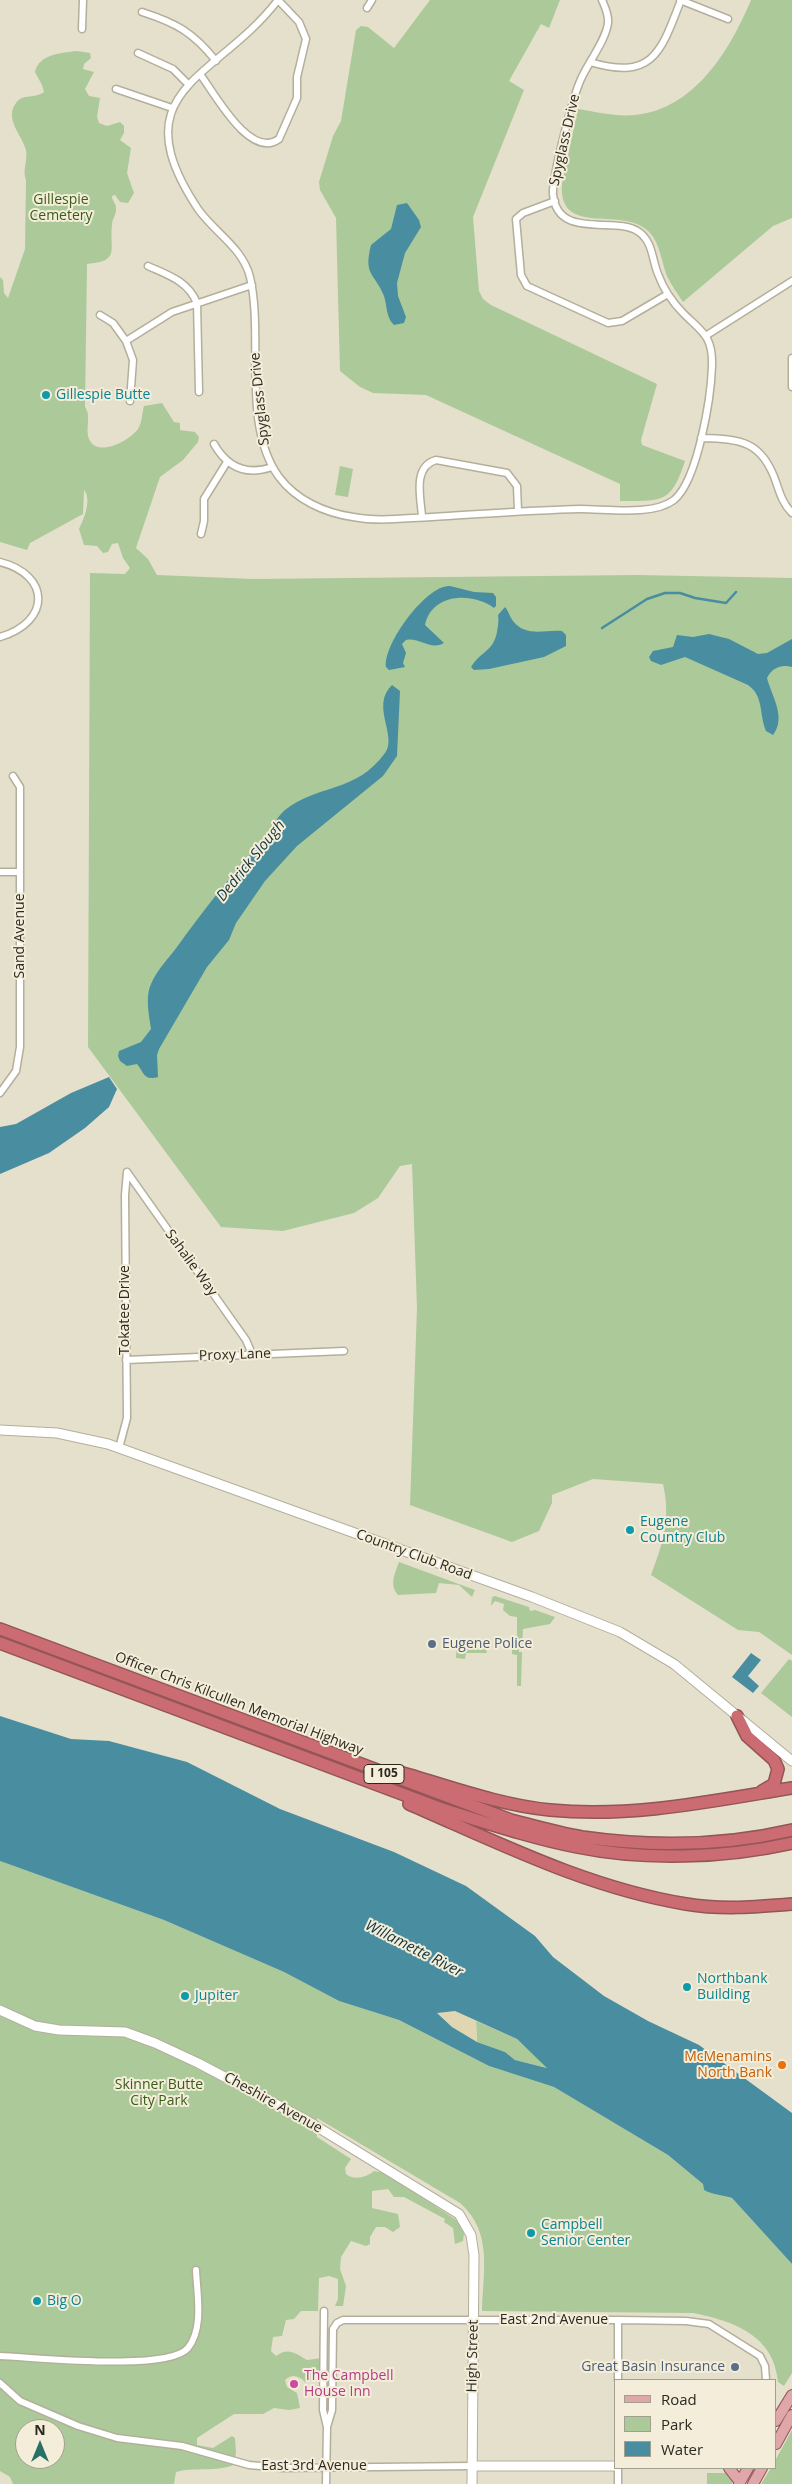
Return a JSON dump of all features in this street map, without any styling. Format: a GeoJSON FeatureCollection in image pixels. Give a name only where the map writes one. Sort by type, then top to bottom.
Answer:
{"type":"FeatureCollection","features":[{"type":"Feature","properties":{"kind":"highway","name":"Officer Chris Kilcullen Memorial Highway"},"geometry":{"type":"LineString","coordinates":[[0,1630],[511,1820],[580,1836],[641,1844],[698,1843],[787,1831]]}},
{"type":"Feature","properties":{"kind":"highway","name":"Officer Chris Kilcullen Memorial Highway"},"geometry":{"type":"LineString","coordinates":[[0,1644],[442,1809],[510,1831],[579,1848],[644,1855],[699,1855],[788,1844]]}},
{"type":"Feature","properties":{"kind":"highway"},"geometry":{"type":"LineString","coordinates":[[737,1716],[746,1736],[774,1760],[778,1769],[774,1784],[758,1793]]}},
{"type":"Feature","properties":{"kind":"highway"},"geometry":{"type":"LineString","coordinates":[[308,1746],[505,1802],[548,1810],[632,1812],[792,1788]]}},
{"type":"Feature","properties":{"kind":"highway"},"geometry":{"type":"LineString","coordinates":[[278,1747],[521,1854],[594,1882],[686,1904],[752,1907],[792,1904]]}},
{"type":"Feature","properties":{"kind":"main road"},"geometry":{"type":"LineString","coordinates":[[777,2419],[792,2395]]}},
{"type":"Feature","properties":{"kind":"main road"},"geometry":{"type":"LineString","coordinates":[[777,2442],[792,2415]]}},
{"type":"Feature","properties":{"kind":"main road"},"geometry":{"type":"LineString","coordinates":[[730,2469],[740,2483],[747,2469]]}},
{"type":"Feature","properties":{"kind":"main road"},"geometry":{"type":"LineString","coordinates":[[753,2484],[761,2469]]}},
{"type":"Feature","properties":{"kind":"street"},"geometry":{"type":"LineString","coordinates":[[82,29],[83,0]]}},
{"type":"Feature","properties":{"kind":"street"},"geometry":{"type":"LineString","coordinates":[[200,74],[248,137],[264,145],[273,144],[279,140],[297,98],[298,77],[306,39],[303,28],[294,15],[278,0]]}},
{"type":"Feature","properties":{"kind":"street","name":"Spyglass Drive"},"geometry":{"type":"LineString","coordinates":[[278,0],[258,23],[188,84],[177,96],[169,119],[169,139],[177,170],[200,212],[242,258],[248,268],[252,285],[259,412],[263,442],[272,466],[284,484],[298,496],[329,511],[366,519],[518,511],[645,509],[664,506],[676,498],[684,486],[701,438],[707,411],[712,367],[712,350],[707,335],[684,314],[668,294],[658,275],[649,246],[638,232],[627,227],[574,222],[564,215],[555,201],[554,185],[576,93],[608,23],[602,0]]}},
{"type":"Feature","properties":{"kind":"street"},"geometry":{"type":"LineString","coordinates":[[367,8],[372,0]]}},
{"type":"Feature","properties":{"kind":"street"},"geometry":{"type":"LineString","coordinates":[[590,62],[620,68],[636,66],[651,59],[664,43],[681,0],[728,19]]}},
{"type":"Feature","properties":{"kind":"street"},"geometry":{"type":"LineString","coordinates":[[142,12],[163,19],[188,31],[216,61]]}},
{"type":"Feature","properties":{"kind":"street"},"geometry":{"type":"LineString","coordinates":[[138,53],[173,69],[188,84]]}},
{"type":"Feature","properties":{"kind":"street"},"geometry":{"type":"LineString","coordinates":[[116,89],[172,108]]}},
{"type":"Feature","properties":{"kind":"street"},"geometry":{"type":"LineString","coordinates":[[555,201],[523,213],[516,219],[521,275],[527,286],[608,324],[622,321],[668,294]]}},
{"type":"Feature","properties":{"kind":"street"},"geometry":{"type":"LineString","coordinates":[[148,266],[181,282],[192,292],[197,303],[199,392]]}},
{"type":"Feature","properties":{"kind":"street"},"geometry":{"type":"LineString","coordinates":[[707,335],[792,281]]}},
{"type":"Feature","properties":{"kind":"street"},"geometry":{"type":"LineString","coordinates":[[126,341],[162,317],[252,285]]}},
{"type":"Feature","properties":{"kind":"street"},"geometry":{"type":"LineString","coordinates":[[100,314],[113,323],[126,341],[133,360],[130,400]]}},
{"type":"Feature","properties":{"kind":"street"},"geometry":{"type":"LineString","coordinates":[[792,358],[792,387]]}},
{"type":"Feature","properties":{"kind":"street"},"geometry":{"type":"LineString","coordinates":[[701,438],[741,441],[760,453],[771,468],[784,503],[792,512]]}},
{"type":"Feature","properties":{"kind":"street"},"geometry":{"type":"LineString","coordinates":[[214,444],[227,462],[254,470],[272,466]]}},
{"type":"Feature","properties":{"kind":"street"},"geometry":{"type":"LineString","coordinates":[[422,517],[420,476],[426,465],[436,460],[507,473],[517,486],[518,511]]}},
{"type":"Feature","properties":{"kind":"street"},"geometry":{"type":"LineString","coordinates":[[201,534],[204,521],[204,499],[227,462]]}},
{"type":"Feature","properties":{"kind":"street"},"geometry":{"type":"LineString","coordinates":[[0,562],[17,567],[25,572],[35,586],[37,599],[34,615],[28,624],[18,631],[0,637]]}},
{"type":"Feature","properties":{"kind":"street","name":"Sand Avenue"},"geometry":{"type":"LineString","coordinates":[[0,1093],[13,1076],[19,1054],[20,787],[13,776]]}},
{"type":"Feature","properties":{"kind":"street"},"geometry":{"type":"LineString","coordinates":[[0,872],[20,872]]}},
{"type":"Feature","properties":{"kind":"street","name":"Sahalie Way"},"geometry":{"type":"LineString","coordinates":[[127,1172],[246,1340],[252,1354]]}},
{"type":"Feature","properties":{"kind":"street","name":"Tokatee Drive"},"geometry":{"type":"LineString","coordinates":[[119,1448],[127,1418],[124,1195],[127,1172]]}},
{"type":"Feature","properties":{"kind":"street","name":"Proxy Lane"},"geometry":{"type":"LineString","coordinates":[[126,1360],[344,1351]]}},
{"type":"Feature","properties":{"kind":"street","name":"Country Club Road"},"geometry":{"type":"LineString","coordinates":[[0,1430],[57,1433],[119,1448],[532,1597],[604,1625],[638,1641],[674,1664],[792,1761]]}},
{"type":"Feature","properties":{"kind":"street","name":"Cheshire Avenue"},"geometry":{"type":"LineString","coordinates":[[0,2010],[35,2026],[59,2030],[131,2034],[198,2063],[306,2120],[442,2202],[458,2214],[469,2228]]}},
{"type":"Feature","properties":{"kind":"street","name":"High Street"},"geometry":{"type":"LineString","coordinates":[[469,2228],[474,2255],[472,2484]]}},
{"type":"Feature","properties":{"kind":"street"},"geometry":{"type":"LineString","coordinates":[[0,2356],[130,2362],[180,2354],[187,2349],[196,2331],[198,2319],[196,2270]]}},
{"type":"Feature","properties":{"kind":"street"},"geometry":{"type":"LineString","coordinates":[[324,2311],[323,2410],[327,2427],[326,2484]]}},
{"type":"Feature","properties":{"kind":"street","name":"East 2nd Avenue"},"geometry":{"type":"LineString","coordinates":[[327,2427],[332,2410],[333,2331],[335,2325],[343,2320],[618,2320],[686,2321],[709,2324],[760,2356],[765,2366],[766,2379]]}},
{"type":"Feature","properties":{"kind":"street"},"geometry":{"type":"LineString","coordinates":[[618,2320],[618,2379]]}},
{"type":"Feature","properties":{"kind":"street","name":"East 3rd Avenue"},"geometry":{"type":"LineString","coordinates":[[0,2383],[20,2401],[78,2426],[117,2438],[182,2446],[249,2464],[283,2468],[614,2467]]}},
{"type":"Feature","properties":{"kind":"street"},"geometry":{"type":"LineString","coordinates":[[617,2469],[618,2484]]}},
{"type":"Feature","properties":{"kind":"green space"},"geometry":{"type":"Polygon","coordinates":[[[430,0],[560,0],[549,28],[541,24],[509,81],[524,90],[473,217],[479,291],[483,299],[491,305],[657,384],[641,440],[642,445],[685,461],[675,485],[663,497],[646,501],[620,501],[620,484],[426,395],[373,393],[360,387],[340,371],[336,218],[320,190],[319,182],[333,136],[341,121],[356,30],[361,26],[368,27],[394,48],[430,0]]]}},
{"type":"Feature","properties":{"kind":"green space"},"geometry":{"type":"Polygon","coordinates":[[[751,0],[792,0],[792,218],[773,226],[683,302],[669,279],[656,241],[647,230],[630,222],[578,215],[569,209],[563,200],[562,184],[578,109],[614,115],[635,115],[656,110],[675,102],[693,89],[721,57],[751,0]]]}},
{"type":"Feature","properties":{"kind":"green space","name":"Eugene Country Club"},"geometry":{"type":"Polygon","coordinates":[[[77,51],[90,53],[91,58],[84,64],[83,69],[94,72],[85,89],[89,96],[100,98],[97,117],[99,123],[107,126],[120,122],[124,126],[124,133],[120,140],[131,148],[127,173],[134,193],[128,203],[120,202],[115,195],[112,196],[116,208],[112,223],[111,253],[105,260],[87,264],[85,407],[88,415],[88,437],[95,446],[101,447],[122,442],[138,429],[144,406],[162,403],[174,422],[180,423],[180,430],[195,432],[199,437],[198,442],[183,460],[160,477],[136,548],[148,559],[157,575],[253,579],[638,575],[792,578],[792,1655],[759,1632],[738,1630],[651,1575],[662,1541],[666,1520],[663,1484],[593,1479],[552,1495],[552,1503],[539,1531],[512,1542],[410,1505],[417,1308],[412,1164],[400,1166],[378,1198],[354,1213],[283,1231],[221,1227],[88,1047],[90,573],[125,574],[130,568],[123,558],[118,543],[112,544],[108,552],[103,553],[97,546],[84,545],[79,529],[87,504],[84,490],[83,514],[30,543],[27,550],[0,542],[0,277],[3,280],[4,293],[8,298],[25,249],[26,150],[15,127],[12,115],[13,109],[19,100],[44,92],[35,72],[41,61],[52,56],[77,51]]]}},
{"type":"Feature","properties":{"kind":"green space"},"geometry":{"type":"Polygon","coordinates":[[[340,466],[353,469],[348,497],[335,495],[340,466]]]}},
{"type":"Feature","properties":{"kind":"green space"},"geometry":{"type":"Polygon","coordinates":[[[399,1562],[475,1590],[472,1597],[459,1585],[439,1583],[436,1593],[398,1595],[393,1583],[399,1562]]]}},
{"type":"Feature","properties":{"kind":"green space"},"geometry":{"type":"Polygon","coordinates":[[[495,1596],[529,1607],[530,1611],[535,1610],[555,1617],[550,1624],[523,1629],[522,1647],[519,1648],[519,1652],[522,1652],[521,1686],[517,1686],[517,1655],[512,1654],[512,1648],[517,1648],[517,1617],[510,1616],[503,1610],[504,1604],[495,1601],[491,1606],[492,1597],[495,1596]]]}},
{"type":"Feature","properties":{"kind":"green space"},"geometry":{"type":"Polygon","coordinates":[[[457,1638],[486,1649],[487,1653],[466,1653],[465,1659],[456,1658],[457,1638]]]}},
{"type":"Feature","properties":{"kind":"green space"},"geometry":{"type":"Polygon","coordinates":[[[789,1659],[792,1661],[792,1717],[761,1693],[789,1659]]]}},
{"type":"Feature","properties":{"kind":"green space","name":"Skinner Butte City Park"},"geometry":{"type":"Polygon","coordinates":[[[0,1861],[164,1920],[284,1972],[339,2001],[399,2020],[489,2066],[554,2087],[668,2155],[703,2184],[704,2190],[732,2198],[792,2264],[792,2373],[784,2386],[778,2382],[775,2366],[769,2353],[760,2342],[736,2326],[708,2316],[693,2313],[482,2311],[484,2253],[478,2226],[470,2214],[460,2203],[317,2118],[317,2137],[351,2159],[345,2168],[346,2174],[357,2178],[374,2171],[385,2173],[458,2221],[464,2233],[463,2241],[455,2244],[453,2228],[444,2222],[445,2219],[404,2197],[394,2197],[388,2189],[372,2191],[372,2208],[398,2214],[400,2227],[393,2232],[385,2227],[376,2227],[370,2237],[370,2244],[366,2246],[351,2241],[341,2257],[340,2269],[346,2286],[343,2306],[335,2306],[338,2299],[338,2279],[329,2276],[319,2278],[318,2311],[301,2311],[294,2319],[286,2320],[282,2336],[273,2337],[271,2351],[276,2356],[288,2351],[307,2360],[322,2358],[324,2365],[317,2379],[305,2382],[293,2376],[285,2380],[287,2387],[297,2393],[300,2408],[289,2410],[274,2408],[263,2414],[234,2414],[197,2438],[197,2445],[213,2448],[232,2436],[235,2438],[236,2453],[233,2465],[176,2472],[174,2484],[13,2484],[10,2477],[0,2471],[0,1861]]]}},
{"type":"Feature","properties":{"kind":"green space"},"geometry":{"type":"Polygon","coordinates":[[[476,2021],[517,2039],[548,2068],[515,2060],[505,2052],[477,2042],[476,2021]]]}},
{"type":"Feature","properties":{"kind":"green space"},"geometry":{"type":"Polygon","coordinates":[[[792,2430],[792,2484],[761,2484],[770,2469],[777,2469],[777,2457],[792,2430]]]}},
{"type":"Feature","properties":{"kind":"green space"},"geometry":{"type":"Polygon","coordinates":[[[707,2473],[728,2473],[733,2479],[732,2484],[707,2484],[707,2473]]]}},
{"type":"Feature","properties":{"kind":"sand"},"geometry":{"type":"Polygon","coordinates":[[[455,2011],[476,2021],[477,2042],[452,2027],[437,2012],[455,2011]]]}},
{"type":"Feature","properties":{"kind":"water"},"geometry":{"type":"Polygon","coordinates":[[[407,203],[419,220],[421,227],[405,253],[397,283],[398,296],[406,317],[404,323],[394,325],[388,315],[381,288],[371,274],[368,263],[371,245],[391,229],[397,205],[407,203]]]}},
{"type":"Feature","properties":{"kind":"water"},"geometry":{"type":"Polygon","coordinates":[[[450,586],[474,592],[493,593],[496,597],[496,606],[494,608],[475,599],[454,598],[444,601],[429,614],[425,625],[444,643],[430,645],[416,640],[406,640],[402,644],[406,653],[403,663],[405,667],[389,670],[386,667],[387,657],[392,644],[408,617],[430,595],[441,588],[450,586]]]}},
{"type":"Feature","properties":{"kind":"water"},"geometry":{"type":"Polygon","coordinates":[[[505,607],[513,621],[524,629],[536,632],[562,631],[566,635],[566,646],[544,657],[489,669],[474,670],[471,667],[493,644],[497,632],[498,615],[505,607]]]}},
{"type":"Feature","properties":{"kind":"water"},"geometry":{"type":"Polygon","coordinates":[[[709,634],[729,639],[758,654],[767,653],[792,639],[792,667],[784,666],[777,668],[767,678],[777,706],[779,721],[773,735],[766,731],[757,694],[748,685],[685,657],[661,665],[651,661],[649,657],[653,651],[673,647],[677,635],[693,637],[709,634]]]}},
{"type":"Feature","properties":{"kind":"water"},"geometry":{"type":"Polygon","coordinates":[[[392,685],[400,691],[397,756],[383,776],[297,846],[265,881],[236,923],[229,940],[207,967],[159,1049],[157,1055],[158,1077],[147,1077],[137,1064],[127,1066],[120,1061],[119,1051],[141,1042],[151,1029],[148,995],[156,974],[198,918],[268,835],[279,816],[285,810],[310,796],[349,782],[362,775],[374,766],[385,753],[388,746],[388,738],[383,702],[386,693],[392,685]]]}},
{"type":"Feature","properties":{"kind":"water"},"geometry":{"type":"Polygon","coordinates":[[[109,1077],[117,1089],[109,1107],[85,1128],[49,1153],[0,1174],[0,1127],[16,1124],[71,1093],[109,1077]]]}},
{"type":"Feature","properties":{"kind":"water"},"geometry":{"type":"Polygon","coordinates":[[[751,1653],[761,1660],[748,1676],[759,1686],[753,1693],[732,1677],[751,1653]]]}},
{"type":"Feature","properties":{"kind":"water","name":"Willamette River"},"geometry":{"type":"Polygon","coordinates":[[[0,1716],[71,1739],[109,1741],[187,1762],[280,1809],[394,1852],[466,1886],[535,1936],[553,1957],[604,1996],[648,2021],[699,2045],[792,2113],[792,2264],[732,2198],[704,2190],[703,2184],[668,2155],[554,2087],[489,2066],[399,2020],[339,2001],[284,1972],[164,1920],[0,1861],[0,1716]],[[455,2011],[437,2013],[452,2027],[477,2042],[505,2052],[515,2060],[547,2068],[517,2039],[455,2011]]]}},
{"type":"Feature","properties":{"kind":"waterway","name":"Dedrick Slough"},"geometry":{"type":"LineString","coordinates":[[602,628],[647,599],[665,593],[680,593],[695,598],[726,603],[736,592]]}},
{"type":"Feature","properties":{"kind":"place","name":"Gillespie Butte"},"geometry":{"type":"Point","coordinates":[46,395]}},
{"type":"Feature","properties":{"kind":"place","name":"Eugene Country Club"},"geometry":{"type":"Point","coordinates":[630,1530]}},
{"type":"Feature","properties":{"kind":"place","name":"Eugene Police"},"geometry":{"type":"Point","coordinates":[432,1644]}},
{"type":"Feature","properties":{"kind":"place","name":"Northbank Building"},"geometry":{"type":"Point","coordinates":[687,1987]}},
{"type":"Feature","properties":{"kind":"place","name":"Jupiter"},"geometry":{"type":"Point","coordinates":[185,1996]}},
{"type":"Feature","properties":{"kind":"place","name":"McMenamins North Bank"},"geometry":{"type":"Point","coordinates":[782,2065]}},
{"type":"Feature","properties":{"kind":"place","name":"Campbell Senior Center"},"geometry":{"type":"Point","coordinates":[531,2233]}},
{"type":"Feature","properties":{"kind":"place","name":"Big O"},"geometry":{"type":"Point","coordinates":[37,2301]}},
{"type":"Feature","properties":{"kind":"place","name":"Great Basin Insurance"},"geometry":{"type":"Point","coordinates":[735,2367]}},
{"type":"Feature","properties":{"kind":"place","name":"The Campbell House Inn"},"geometry":{"type":"Point","coordinates":[294,2384]}},
{"type":"Feature","properties":{"kind":"park label","name":"Gillespie Cemetery"},"geometry":{"type":"Point","coordinates":[61,208]}}]}
